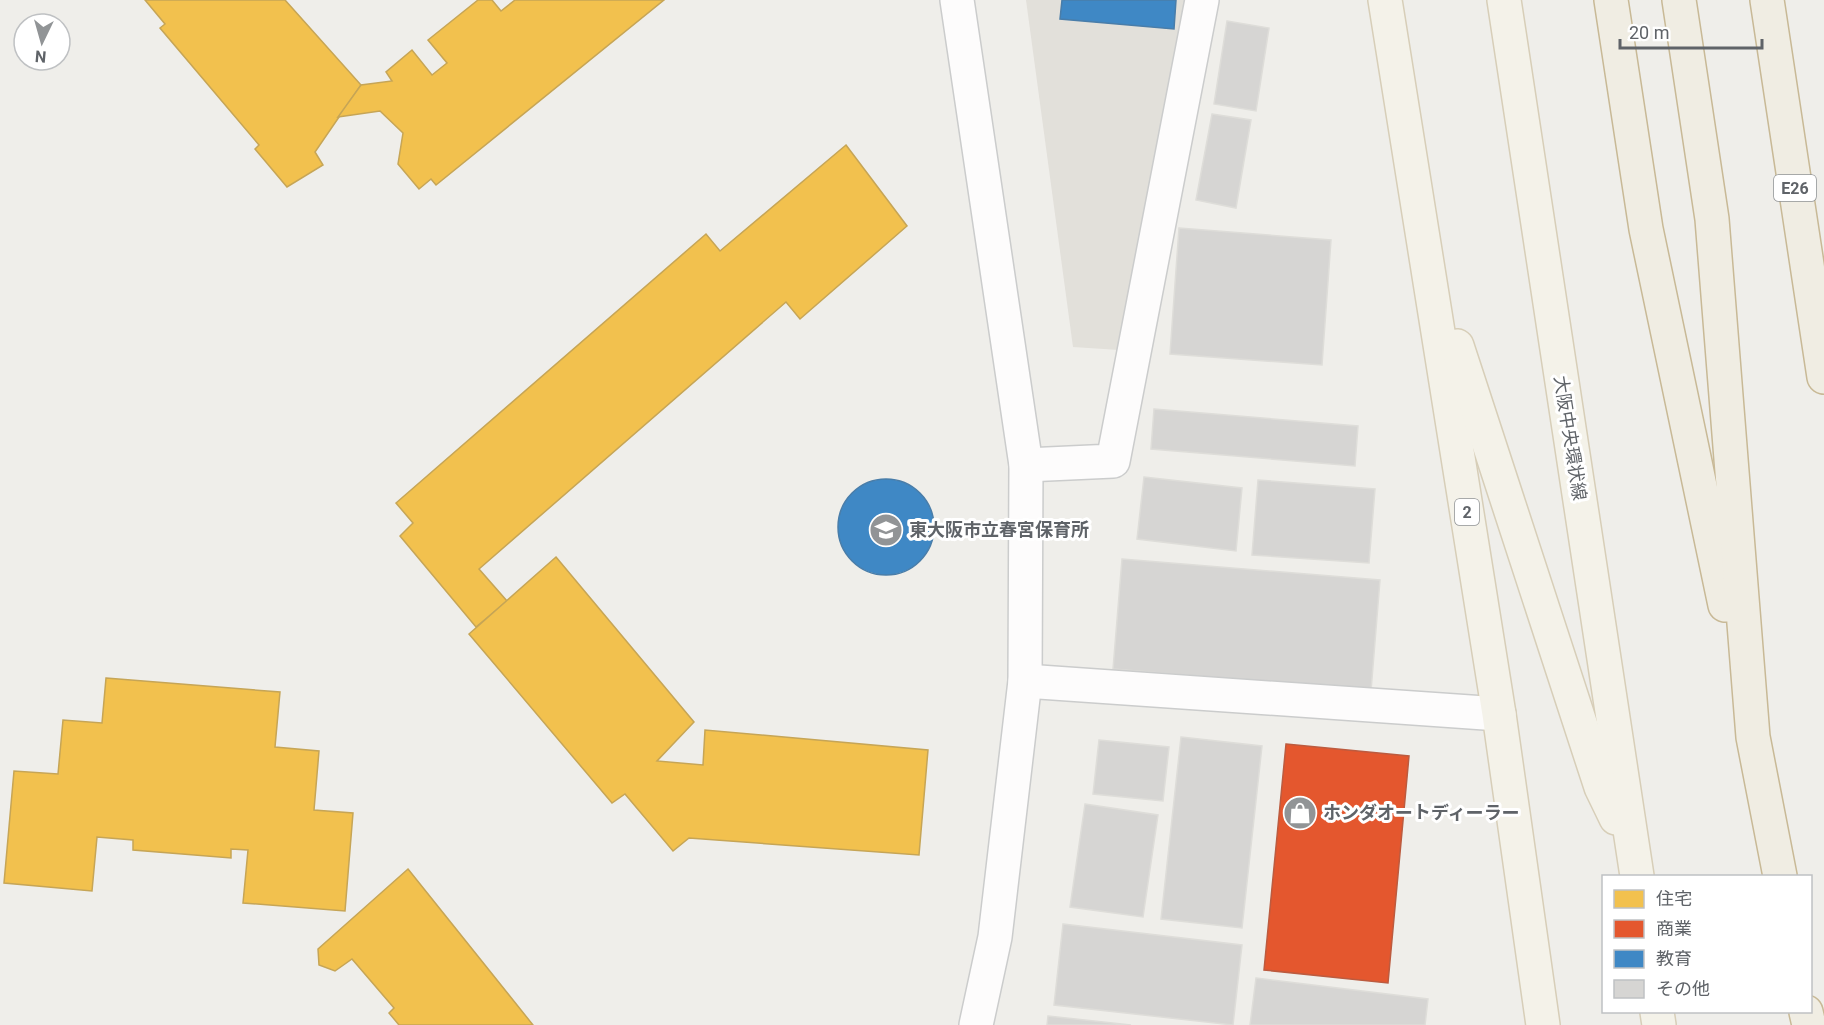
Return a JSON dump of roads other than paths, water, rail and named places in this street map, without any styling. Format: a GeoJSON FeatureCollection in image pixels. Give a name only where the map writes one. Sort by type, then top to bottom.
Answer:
{"type":"FeatureCollection","features":[{"type":"Feature","properties":{"kind":"highway"},"geometry":{"type":"LineString","coordinates":[[1611,0],[1646,230],[1780,875]]}},
{"type":"Feature","properties":{"kind":"highway"},"geometry":{"type":"LineString","coordinates":[[1679,0],[1713,219],[1753,737]]}},
{"type":"Feature","properties":{"kind":"highway","name":"E26"},"geometry":{"type":"LineString","coordinates":[[1767,0],[1824,377]]}},
{"type":"Feature","properties":{"kind":"main road","name":"2"},"geometry":{"type":"LineString","coordinates":[[1385,0],[1499,714],[1543,1025]]}},
{"type":"Feature","properties":{"kind":"main road","name":"大阪中央環状線"},"geometry":{"type":"LineString","coordinates":[[1504,0],[1635,865]]}},
{"type":"Feature","properties":{"kind":"main road"},"geometry":{"type":"LineString","coordinates":[[1426,251],[1601,787],[1635,865]]}},
{"type":"Feature","properties":{"kind":"street"},"geometry":{"type":"LineString","coordinates":[[957,0],[1026,465],[1025,681],[995,937],[976,1025]]}},
{"type":"Feature","properties":{"kind":"street"},"geometry":{"type":"LineString","coordinates":[[1026,465],[1113,461],[1202,0]]}},
{"type":"Feature","properties":{"kind":"street"},"geometry":{"type":"LineString","coordinates":[[1025,681],[1499,714]]}},
{"type":"Feature","properties":{"kind":"place","name":"東大阪市立春宮保育所"},"geometry":{"type":"Point","coordinates":[886,530]}},
{"type":"Feature","properties":{"kind":"place","name":"ホンダオートディーラー"},"geometry":{"type":"Point","coordinates":[1300,813]}}]}
